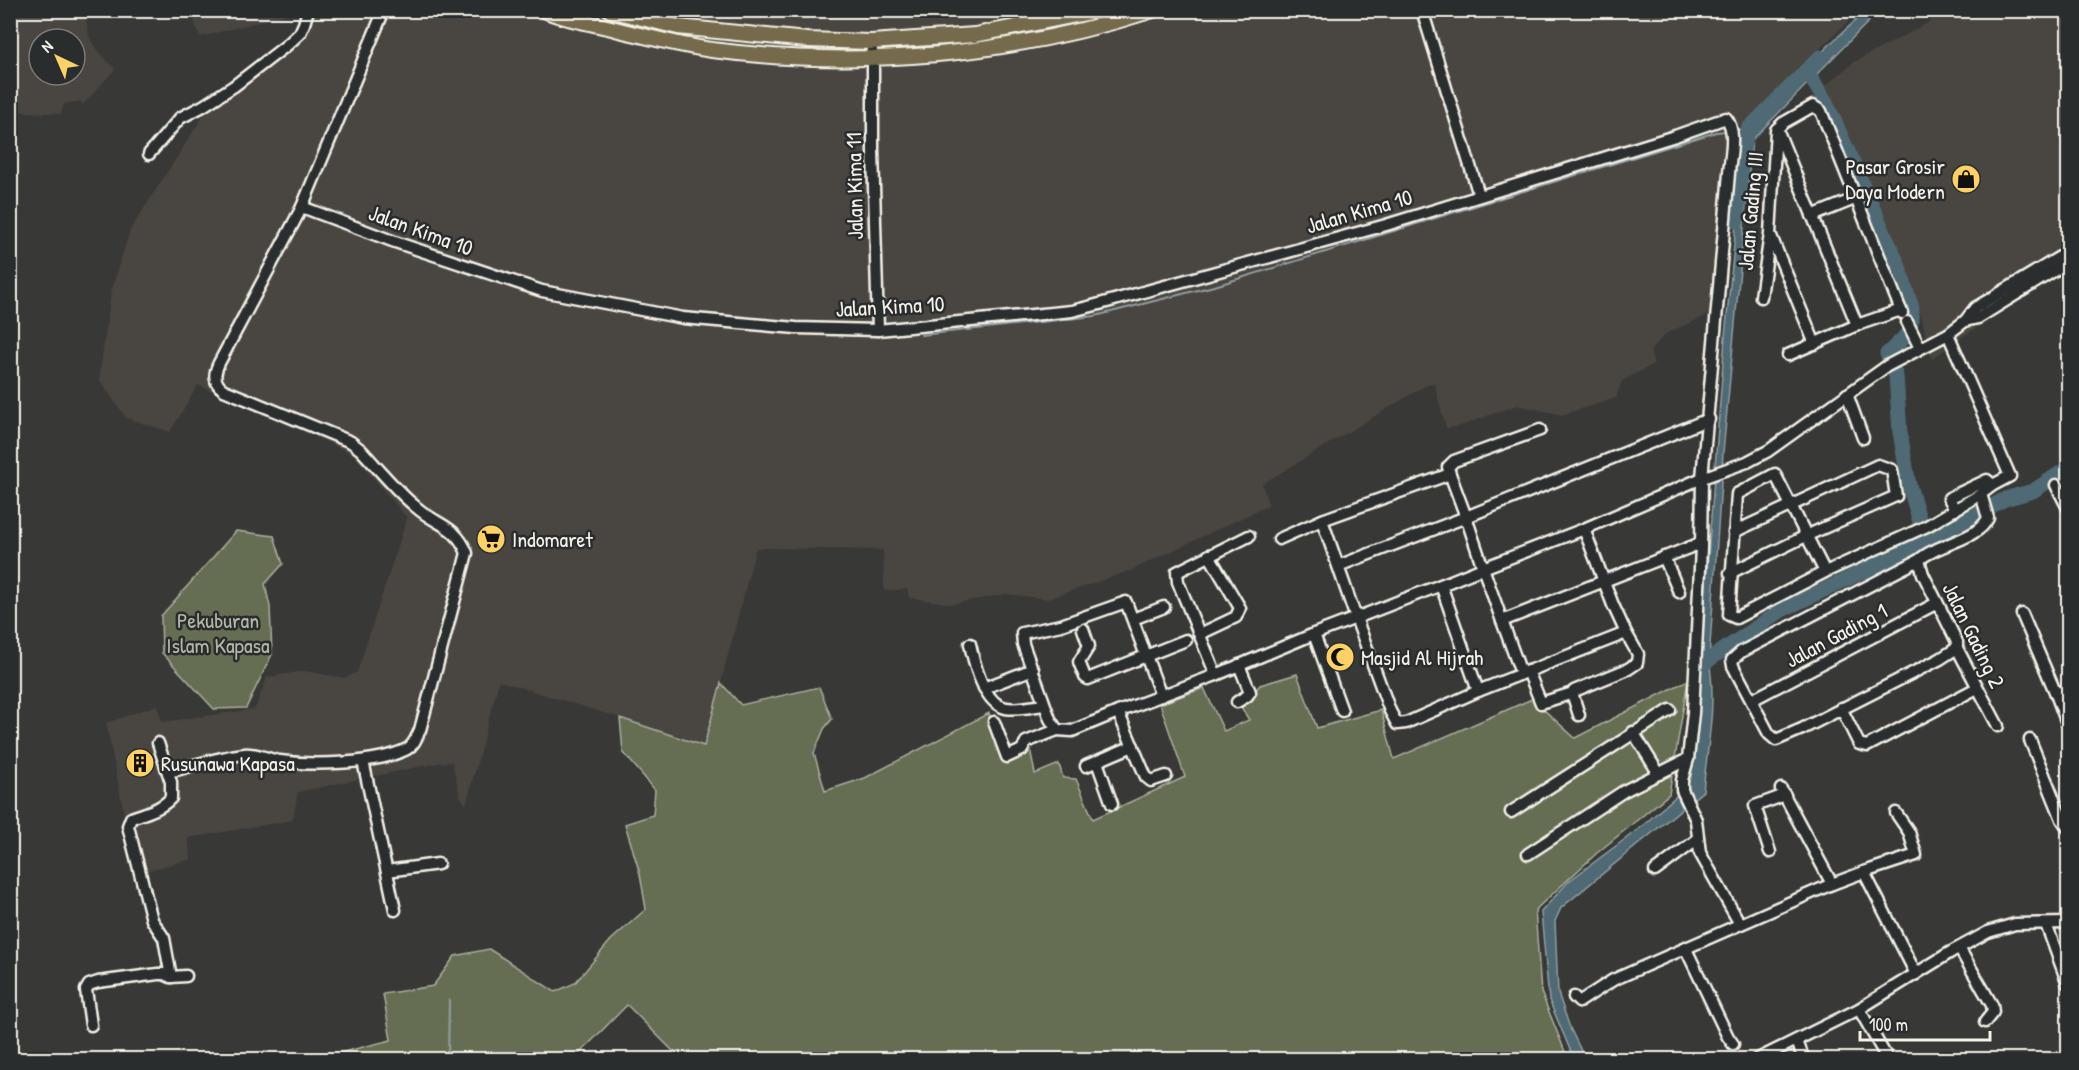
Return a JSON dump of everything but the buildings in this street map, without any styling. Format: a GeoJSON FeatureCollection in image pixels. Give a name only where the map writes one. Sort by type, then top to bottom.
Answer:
{"type":"FeatureCollection","features":[{"type":"Feature","properties":{"kind":"main road"},"geometry":{"type":"LineString","coordinates":[[544,10],[710,50],[816,58],[873,59],[934,55],[1006,45],[1093,28],[1153,10]]}},
{"type":"Feature","properties":{"kind":"main road"},"geometry":{"type":"LineString","coordinates":[[610,10],[678,27],[807,40],[871,42],[975,35],[1101,10]]}},
{"type":"Feature","properties":{"kind":"street"},"geometry":{"type":"LineString","coordinates":[[149,154],[180,118],[234,86],[287,45],[300,33],[308,10]]}},
{"type":"Feature","properties":{"kind":"street"},"geometry":{"type":"LineString","coordinates":[[168,772],[246,754],[260,754],[278,761],[315,763],[363,761],[407,749],[414,744],[420,730],[467,553],[463,542],[454,531],[415,507],[351,442],[224,390],[217,383],[215,372],[288,237],[384,10]]}},
{"type":"Feature","properties":{"kind":"street"},"geometry":{"type":"LineString","coordinates":[[1422,10],[1479,195]]}},
{"type":"Feature","properties":{"kind":"street","name":"Jalan Kima 11"},"geometry":{"type":"LineString","coordinates":[[871,42],[878,330]]}},
{"type":"Feature","properties":{"kind":"street"},"geometry":{"type":"LineString","coordinates":[[1857,326],[1777,129],[1813,106],[1818,108],[1857,198],[1903,315],[1920,348]]}},
{"type":"Feature","properties":{"kind":"street","name":"Jalan Kima 10"},"geometry":{"type":"LineString","coordinates":[[302,207],[395,242],[542,291],[683,318],[796,328],[878,330],[1080,309],[1386,225],[1675,136],[1724,118],[1731,128],[1709,419]]}},
{"type":"Feature","properties":{"kind":"street","name":"Jalan Gading III"},"geometry":{"type":"LineString","coordinates":[[1761,297],[1770,234],[1777,129]]}},
{"type":"Feature","properties":{"kind":"street"},"geometry":{"type":"LineString","coordinates":[[1812,216],[1857,198]]}},
{"type":"Feature","properties":{"kind":"street"},"geometry":{"type":"LineString","coordinates":[[1770,234],[1815,344]]}},
{"type":"Feature","properties":{"kind":"street"},"geometry":{"type":"LineString","coordinates":[[994,722],[1007,757],[1022,750],[1026,742],[1057,730],[1072,731],[1584,529],[1747,462],[1768,451],[1892,364],[1948,334],[1965,321],[1975,308],[2068,252]]}},
{"type":"Feature","properties":{"kind":"street"},"geometry":{"type":"LineString","coordinates":[[1965,321],[1978,318],[2068,262]]}},
{"type":"Feature","properties":{"kind":"street"},"geometry":{"type":"LineString","coordinates":[[1788,355],[1857,326],[1903,315]]}},
{"type":"Feature","properties":{"kind":"street"},"geometry":{"type":"LineString","coordinates":[[1825,572],[1775,474],[1737,494],[1729,615],[1736,618],[1825,572],[1927,526],[1983,497],[1993,485],[2010,476],[1948,334]]}},
{"type":"Feature","properties":{"kind":"street"},"geometry":{"type":"LineString","coordinates":[[1847,394],[1863,438]]}},
{"type":"Feature","properties":{"kind":"street"},"geometry":{"type":"LineString","coordinates":[[1338,566],[1466,518],[1709,419],[1695,668],[1688,759],[1682,780],[1682,790],[1696,820],[1700,853],[1740,924]]}},
{"type":"Feature","properties":{"kind":"street"},"geometry":{"type":"LineString","coordinates":[[1540,430],[1454,461],[1448,467],[1502,621],[1524,672],[1541,703],[1573,693],[1637,663],[1638,654],[1626,633],[1584,529]]}},
{"type":"Feature","properties":{"kind":"street"},"geometry":{"type":"LineString","coordinates":[[1730,573],[1896,496],[1892,470],[1878,465],[1734,532]]}},
{"type":"Feature","properties":{"kind":"street"},"geometry":{"type":"LineString","coordinates":[[1279,538],[1450,474]]}},
{"type":"Feature","properties":{"kind":"street"},"geometry":{"type":"LineString","coordinates":[[1955,510],[1949,498],[1987,480],[1993,485]]}},
{"type":"Feature","properties":{"kind":"street"},"geometry":{"type":"LineString","coordinates":[[2056,485],[2068,508]]}},
{"type":"Feature","properties":{"kind":"street"},"geometry":{"type":"LineString","coordinates":[[1957,648],[1940,659],[1776,740],[1769,734],[1732,660],[1735,656],[1980,528],[1988,518],[1983,497]]}},
{"type":"Feature","properties":{"kind":"street"},"geometry":{"type":"LineString","coordinates":[[1322,520],[1390,711],[1397,724],[1406,723],[1524,672],[1626,633]]}},
{"type":"Feature","properties":{"kind":"street"},"geometry":{"type":"LineString","coordinates":[[1216,675],[1176,576],[1180,569],[1249,536]]}},
{"type":"Feature","properties":{"kind":"street"},"geometry":{"type":"LineString","coordinates":[[1502,621],[1701,543]]}},
{"type":"Feature","properties":{"kind":"street"},"geometry":{"type":"LineString","coordinates":[[1200,634],[1236,617],[1240,609],[1209,555]]}},
{"type":"Feature","properties":{"kind":"street"},"geometry":{"type":"LineString","coordinates":[[1664,557],[1679,592]]}},
{"type":"Feature","properties":{"kind":"street","name":"Jalan Gading 2"},"geometry":{"type":"LineString","coordinates":[[1919,560],[1923,574],[1957,642],[1957,648],[1998,726]]}},
{"type":"Feature","properties":{"kind":"street"},"geometry":{"type":"LineString","coordinates":[[1441,585],[1478,691]]}},
{"type":"Feature","properties":{"kind":"street"},"geometry":{"type":"LineString","coordinates":[[1057,730],[1044,705],[1023,644],[1021,635],[1025,631],[1061,626],[1123,602],[1129,606],[1161,696]]}},
{"type":"Feature","properties":{"kind":"street","name":"Jalan Gading 1"},"geometry":{"type":"LineString","coordinates":[[1752,700],[1937,603]]}},
{"type":"Feature","properties":{"kind":"street"},"geometry":{"type":"LineString","coordinates":[[1133,619],[1164,608]]}},
{"type":"Feature","properties":{"kind":"street"},"geometry":{"type":"LineString","coordinates":[[2022,614],[2068,726]]}},
{"type":"Feature","properties":{"kind":"street"},"geometry":{"type":"LineString","coordinates":[[2068,617],[2068,625]]}},
{"type":"Feature","properties":{"kind":"street"},"geometry":{"type":"LineString","coordinates":[[1083,629],[1089,646],[1080,662],[1086,679],[1186,640]]}},
{"type":"Feature","properties":{"kind":"street"},"geometry":{"type":"LineString","coordinates":[[1314,634],[1341,711]]}},
{"type":"Feature","properties":{"kind":"street"},"geometry":{"type":"LineString","coordinates":[[970,644],[974,665],[984,688],[1003,707],[1044,705]]}},
{"type":"Feature","properties":{"kind":"street"},"geometry":{"type":"LineString","coordinates":[[1237,702],[1250,692],[1239,665]]}},
{"type":"Feature","properties":{"kind":"street"},"geometry":{"type":"LineString","coordinates":[[984,688],[1033,669]]}},
{"type":"Feature","properties":{"kind":"street"},"geometry":{"type":"LineString","coordinates":[[1841,708],[1859,744],[1867,746],[1977,687]]}},
{"type":"Feature","properties":{"kind":"street"},"geometry":{"type":"LineString","coordinates":[[2056,694],[2068,689]]}},
{"type":"Feature","properties":{"kind":"street"},"geometry":{"type":"LineString","coordinates":[[1573,693],[1579,714]]}},
{"type":"Feature","properties":{"kind":"street"},"geometry":{"type":"LineString","coordinates":[[1511,812],[1670,710]]}},
{"type":"Feature","properties":{"kind":"street"},"geometry":{"type":"LineString","coordinates":[[1118,712],[1148,780],[1166,776]]}},
{"type":"Feature","properties":{"kind":"street"},"geometry":{"type":"LineString","coordinates":[[1633,732],[1659,774]]}},
{"type":"Feature","properties":{"kind":"street"},"geometry":{"type":"LineString","coordinates":[[2030,740],[2062,819],[2068,828]]}},
{"type":"Feature","properties":{"kind":"street"},"geometry":{"type":"LineString","coordinates":[[158,743],[173,790],[171,798],[159,808],[131,818],[128,826],[152,920],[164,938],[171,977]]}},
{"type":"Feature","properties":{"kind":"street"},"geometry":{"type":"LineString","coordinates":[[1112,804],[1092,764],[1133,746]]}},
{"type":"Feature","properties":{"kind":"street"},"geometry":{"type":"LineString","coordinates":[[1528,854],[1624,791],[1688,759]]}},
{"type":"Feature","properties":{"kind":"street"},"geometry":{"type":"LineString","coordinates":[[363,761],[395,910]]}},
{"type":"Feature","properties":{"kind":"street"},"geometry":{"type":"LineString","coordinates":[[1770,852],[1755,806],[1783,792],[1832,884]]}},
{"type":"Feature","properties":{"kind":"street"},"geometry":{"type":"LineString","coordinates":[[1574,997],[1580,1002],[1613,980],[1685,947],[1832,884],[1916,855],[1909,832],[1896,813]]}},
{"type":"Feature","properties":{"kind":"street"},"geometry":{"type":"LineString","coordinates":[[1655,871],[1698,839]]}},
{"type":"Feature","properties":{"kind":"street"},"geometry":{"type":"LineString","coordinates":[[387,871],[438,864]]}},
{"type":"Feature","properties":{"kind":"street"},"geometry":{"type":"LineString","coordinates":[[1864,872],[1916,974]]}},
{"type":"Feature","properties":{"kind":"street"},"geometry":{"type":"LineString","coordinates":[[1756,1059],[1859,1009],[1989,932],[2012,924],[2068,924]]}},
{"type":"Feature","properties":{"kind":"street"},"geometry":{"type":"LineString","coordinates":[[2046,924],[2068,984]]}},
{"type":"Feature","properties":{"kind":"street"},"geometry":{"type":"LineString","coordinates":[[1685,947],[1733,1044]]}},
{"type":"Feature","properties":{"kind":"street"},"geometry":{"type":"LineString","coordinates":[[1959,948],[1992,1005],[1993,1012],[1984,1022]]}},
{"type":"Feature","properties":{"kind":"street"},"geometry":{"type":"LineString","coordinates":[[91,1025],[86,990],[89,985],[99,981],[158,974],[171,977],[186,976]]}},
{"type":"Feature","properties":{"kind":"street"},"geometry":{"type":"LineString","coordinates":[[1859,1009],[1888,1059]]}},
{"type":"Feature","properties":{"kind":"street"},"geometry":{"type":"LineString","coordinates":[[1797,1041],[1804,1059]]}},
{"type":"Feature","properties":{"kind":"shaded area"},"geometry":{"type":"Polygon","coordinates":[[[11,10],[84,11],[89,36],[95,47],[115,69],[82,106],[81,101],[64,104],[61,114],[11,111],[11,10]]]}},
{"type":"Feature","properties":{"kind":"shaded area"},"geometry":{"type":"Polygon","coordinates":[[[200,11],[301,11],[200,37],[194,20],[200,11]]]}},
{"type":"Feature","properties":{"kind":"shaded area"},"geometry":{"type":"Polygon","coordinates":[[[301,11],[1859,11],[1727,139],[1713,313],[1667,333],[1650,351],[1654,364],[1622,381],[1616,398],[1562,415],[1517,405],[1458,427],[1446,428],[1434,383],[1425,386],[1262,484],[1269,505],[1132,570],[1048,599],[1006,594],[953,604],[909,598],[907,589],[884,591],[883,550],[756,548],[704,747],[620,718],[499,681],[466,805],[460,796],[452,762],[298,792],[293,820],[188,838],[191,859],[136,874],[106,723],[157,705],[162,722],[255,709],[267,677],[305,671],[345,678],[357,672],[407,518],[354,455],[325,441],[198,385],[170,432],[126,418],[99,379],[111,291],[130,230],[207,110],[296,46],[309,25],[301,11]]]}},
{"type":"Feature","properties":{"kind":"shaded area","name":"Pasar Grosir Daya Modern"},"geometry":{"type":"Polygon","coordinates":[[[1944,11],[2068,11],[2068,271],[1961,338],[1932,359],[1920,313],[1825,86],[1854,62],[1926,24],[1944,11]]]}},
{"type":"Feature","properties":{"kind":"green space","name":"Pekuburan Islam Kapasa"},"geometry":{"type":"Polygon","coordinates":[[[236,531],[274,536],[283,564],[265,584],[270,607],[272,654],[246,708],[214,709],[162,653],[161,616],[236,531]]]}},
{"type":"Feature","properties":{"kind":"green space"},"geometry":{"type":"Polygon","coordinates":[[[1297,674],[1317,728],[1381,710],[1394,759],[1532,699],[1575,738],[1688,680],[1669,794],[1597,853],[1535,910],[1541,992],[1568,1059],[681,1059],[627,1005],[574,1059],[333,1060],[331,1055],[391,1040],[383,994],[433,986],[455,956],[489,949],[555,992],[575,983],[611,940],[646,909],[640,874],[625,824],[653,815],[655,790],[623,752],[620,718],[704,746],[721,683],[741,705],[819,687],[832,719],[824,729],[814,753],[825,791],[865,778],[989,713],[1005,756],[1029,743],[1035,774],[1059,764],[1063,778],[1076,779],[1093,819],[1185,777],[1160,704],[1204,688],[1224,731],[1249,720],[1241,707],[1260,685],[1297,674]]]}},
{"type":"Feature","properties":{"kind":"water"},"geometry":{"type":"Polygon","coordinates":[[[1866,11],[1879,11],[1752,140],[1723,453],[1709,660],[1712,709],[1703,791],[1561,908],[1555,921],[1558,993],[1570,1028],[1585,1059],[1574,1059],[1549,1000],[1541,912],[1569,881],[1640,828],[1684,789],[1691,778],[1725,337],[1745,133],[1831,43],[1866,11]]]}},
{"type":"Feature","properties":{"kind":"waterway"},"geometry":{"type":"LineString","coordinates":[[1737,221],[1742,153],[1748,129],[1820,57]]}},
{"type":"Feature","properties":{"kind":"waterway"},"geometry":{"type":"LineString","coordinates":[[1806,70],[1826,102],[1898,264],[1912,308],[1910,332],[1887,354],[1896,376],[1900,432],[1909,485],[1926,542]]}},
{"type":"Feature","properties":{"kind":"waterway"},"geometry":{"type":"LineString","coordinates":[[1736,130],[1748,129]]}},
{"type":"Feature","properties":{"kind":"waterway"},"geometry":{"type":"LineString","coordinates":[[921,335],[1095,316],[1218,285],[1716,132],[1727,131]]}},
{"type":"Feature","properties":{"kind":"waterway"},"geometry":{"type":"LineString","coordinates":[[1706,662],[1782,610],[1929,540],[2005,499],[2033,491],[2068,468]]}},
{"type":"Feature","properties":{"kind":"waterway"},"geometry":{"type":"LineString","coordinates":[[448,1060],[449,1000]]}},
{"type":"Feature","properties":{"kind":"place","name":"Pasar Grosir Daya Modern"},"geometry":{"type":"Point","coordinates":[1966,179]}},
{"type":"Feature","properties":{"kind":"place","name":"Indomaret"},"geometry":{"type":"Point","coordinates":[491,539]}},
{"type":"Feature","properties":{"kind":"place","name":"Masjid Al Hijrah"},"geometry":{"type":"Point","coordinates":[1340,657]}},
{"type":"Feature","properties":{"kind":"place","name":"Rusunawa Kapasa"},"geometry":{"type":"Point","coordinates":[140,763]}}]}
